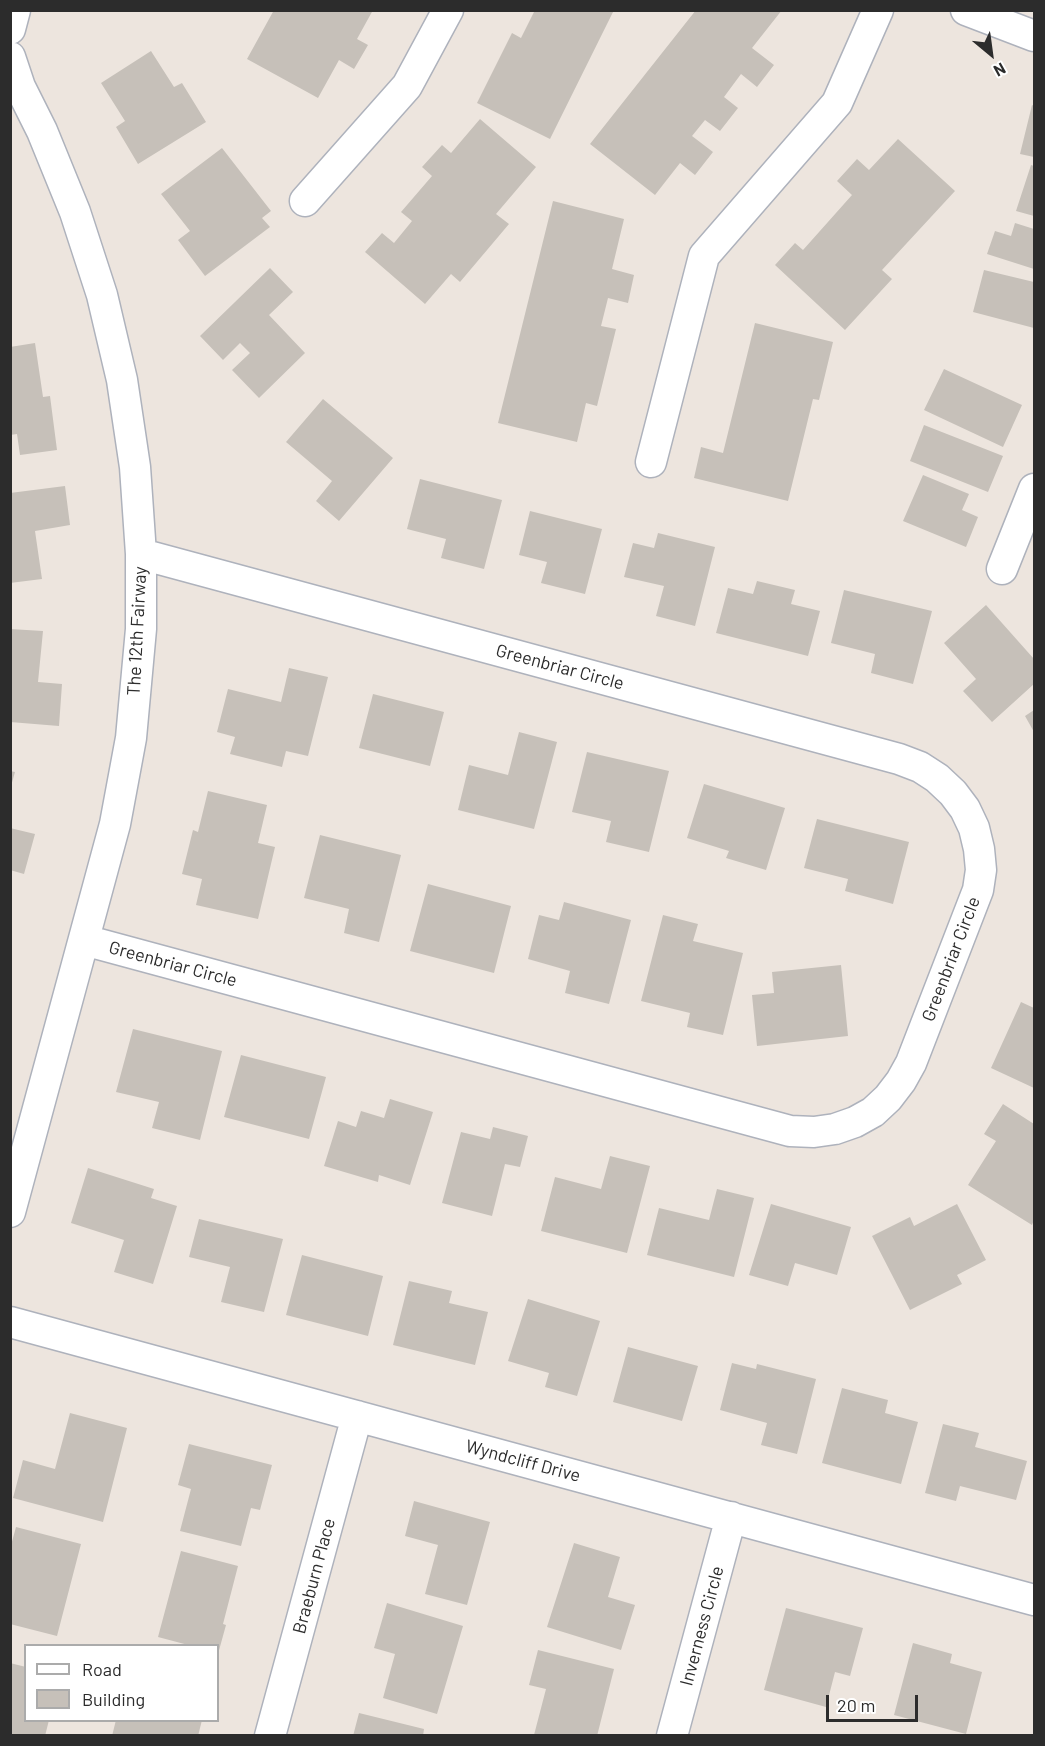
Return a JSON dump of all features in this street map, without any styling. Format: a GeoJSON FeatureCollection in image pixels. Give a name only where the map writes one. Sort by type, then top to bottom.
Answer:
{"type":"FeatureCollection","features":[{"type":"Feature","properties":{"kind":"street"},"geometry":{"type":"LineString","coordinates":[[10,29],[15,10]]}},
{"type":"Feature","properties":{"kind":"street"},"geometry":{"type":"LineString","coordinates":[[305,201],[408,86],[448,10]]}},
{"type":"Feature","properties":{"kind":"street"},"geometry":{"type":"LineString","coordinates":[[651,462],[704,256],[837,103],[878,10]]}},
{"type":"Feature","properties":{"kind":"street"},"geometry":{"type":"LineString","coordinates":[[966,10],[1035,36]]}},
{"type":"Feature","properties":{"kind":"street","name":"The 12th Fairway"},"geometry":{"type":"LineString","coordinates":[[10,57],[20,87],[42,131],[75,212],[102,295],[124,391],[135,467],[141,554],[141,629],[130,738],[115,824],[10,1212]]}},
{"type":"Feature","properties":{"kind":"street"},"geometry":{"type":"LineString","coordinates":[[1002,569],[1035,489]]}},
{"type":"Feature","properties":{"kind":"street","name":"Greenbriar Circle"},"geometry":{"type":"LineString","coordinates":[[84,940],[778,1128],[814,1132],[835,1129],[873,1112],[901,1081],[911,1063],[978,890],[981,870],[974,828],[965,809],[945,785],[920,767],[899,759],[141,554]]}},
{"type":"Feature","properties":{"kind":"street","name":"Wyndcliff Drive"},"geometry":{"type":"LineString","coordinates":[[10,1322],[1035,1600]]}},
{"type":"Feature","properties":{"kind":"street","name":"Braeburn Place"},"geometry":{"type":"LineString","coordinates":[[270,1736],[357,1416]]}},
{"type":"Feature","properties":{"kind":"street","name":"Inverness Circle"},"geometry":{"type":"LineString","coordinates":[[672,1736],[731,1517]]}},
{"type":"Feature","properties":{"kind":"building"},"geometry":{"type":"Polygon","coordinates":[[[274,10],[373,10],[357,39],[368,45],[354,69],[339,60],[318,98],[247,59],[274,10]]]}},
{"type":"Feature","properties":{"kind":"building"},"geometry":{"type":"Polygon","coordinates":[[[531,10],[614,10],[550,139],[477,103],[512,33],[521,38],[534,12],[531,10]]]}},
{"type":"Feature","properties":{"kind":"building"},"geometry":{"type":"Polygon","coordinates":[[[696,10],[782,10],[752,48],[774,65],[757,87],[741,74],[724,97],[738,108],[720,131],[705,120],[692,136],[713,152],[695,175],[680,163],[655,195],[590,144],[696,10]]]}},
{"type":"Feature","properties":{"kind":"building"},"geometry":{"type":"Polygon","coordinates":[[[151,51],[174,87],[182,83],[206,122],[138,164],[116,127],[125,121],[101,83],[151,51]]]}},
{"type":"Feature","properties":{"kind":"building"},"geometry":{"type":"Polygon","coordinates":[[[1032,105],[1034,106],[1034,157],[1020,154],[1032,105]]]}},
{"type":"Feature","properties":{"kind":"building"},"geometry":{"type":"Polygon","coordinates":[[[480,119],[536,167],[496,214],[509,224],[460,282],[451,274],[425,304],[365,252],[382,233],[394,243],[412,221],[401,212],[432,176],[422,167],[442,145],[451,153],[480,119]]]}},
{"type":"Feature","properties":{"kind":"building"},"geometry":{"type":"Polygon","coordinates":[[[898,139],[955,191],[882,270],[892,279],[845,330],[775,265],[795,243],[803,250],[852,195],[837,181],[857,159],[869,170],[898,139]]]}},
{"type":"Feature","properties":{"kind":"building"},"geometry":{"type":"Polygon","coordinates":[[[222,148],[271,211],[262,218],[270,227],[205,276],[178,240],[190,231],[161,194],[222,148]]]}},
{"type":"Feature","properties":{"kind":"building"},"geometry":{"type":"Polygon","coordinates":[[[1031,165],[1034,166],[1034,216],[1016,211],[1031,165]]]}},
{"type":"Feature","properties":{"kind":"building"},"geometry":{"type":"Polygon","coordinates":[[[553,201],[624,219],[612,269],[634,275],[628,303],[608,298],[601,326],[616,329],[597,406],[586,403],[577,442],[498,423],[553,201]]]}},
{"type":"Feature","properties":{"kind":"building"},"geometry":{"type":"Polygon","coordinates":[[[1015,223],[1034,229],[1034,269],[987,254],[995,231],[1011,236],[1015,223]]]}},
{"type":"Feature","properties":{"kind":"building"},"geometry":{"type":"Polygon","coordinates":[[[270,268],[293,292],[269,315],[305,353],[259,398],[232,370],[250,353],[240,343],[223,360],[200,336],[270,268]]]}},
{"type":"Feature","properties":{"kind":"building"},"geometry":{"type":"Polygon","coordinates":[[[984,270],[1034,282],[1034,328],[973,312],[984,270]]]}},
{"type":"Feature","properties":{"kind":"building"},"geometry":{"type":"Polygon","coordinates":[[[755,323],[833,342],[819,400],[813,399],[788,501],[694,478],[701,447],[723,453],[755,323]]]}},
{"type":"Feature","properties":{"kind":"building"},"geometry":{"type":"Polygon","coordinates":[[[35,343],[43,397],[50,396],[57,450],[20,455],[17,434],[10,435],[10,347],[35,343]]]}},
{"type":"Feature","properties":{"kind":"building"},"geometry":{"type":"Polygon","coordinates":[[[944,369],[1022,405],[1003,447],[924,410],[944,369]]]}},
{"type":"Feature","properties":{"kind":"building"},"geometry":{"type":"Polygon","coordinates":[[[323,399],[393,458],[339,521],[316,501],[332,481],[286,442],[323,399]]]}},
{"type":"Feature","properties":{"kind":"building"},"geometry":{"type":"Polygon","coordinates":[[[924,425],[1003,456],[988,492],[910,461],[924,425]]]}},
{"type":"Feature","properties":{"kind":"building"},"geometry":{"type":"Polygon","coordinates":[[[923,475],[969,494],[962,510],[978,517],[966,547],[903,521],[923,475]]]}},
{"type":"Feature","properties":{"kind":"building"},"geometry":{"type":"Polygon","coordinates":[[[420,479],[502,500],[484,569],[441,558],[446,539],[407,529],[420,479]]]}},
{"type":"Feature","properties":{"kind":"building"},"geometry":{"type":"Polygon","coordinates":[[[65,486],[70,525],[35,531],[42,579],[10,583],[10,493],[65,486]]]}},
{"type":"Feature","properties":{"kind":"building"},"geometry":{"type":"Polygon","coordinates":[[[530,511],[602,529],[585,594],[541,583],[547,562],[519,555],[530,511]]]}},
{"type":"Feature","properties":{"kind":"building"},"geometry":{"type":"Polygon","coordinates":[[[658,533],[715,547],[695,626],[656,616],[664,586],[624,577],[633,543],[654,548],[658,533]]]}},
{"type":"Feature","properties":{"kind":"building"},"geometry":{"type":"Polygon","coordinates":[[[757,581],[795,590],[791,604],[820,611],[808,656],[716,633],[728,588],[753,594],[757,581]]]}},
{"type":"Feature","properties":{"kind":"building"},"geometry":{"type":"Polygon","coordinates":[[[844,590],[932,611],[913,684],[871,673],[875,654],[831,643],[844,590]]]}},
{"type":"Feature","properties":{"kind":"building"},"geometry":{"type":"Polygon","coordinates":[[[986,605],[1034,659],[1034,684],[992,722],[963,691],[976,679],[944,643],[986,605]]]}},
{"type":"Feature","properties":{"kind":"building"},"geometry":{"type":"Polygon","coordinates":[[[10,629],[43,631],[38,682],[62,684],[59,726],[10,722],[10,629]]]}},
{"type":"Feature","properties":{"kind":"building"},"geometry":{"type":"Polygon","coordinates":[[[289,668],[328,677],[308,756],[286,751],[282,767],[230,754],[235,737],[217,732],[228,689],[281,702],[289,668]]]}},
{"type":"Feature","properties":{"kind":"building"},"geometry":{"type":"Polygon","coordinates":[[[373,694],[444,712],[430,766],[359,748],[373,694]]]}},
{"type":"Feature","properties":{"kind":"building"},"geometry":{"type":"Polygon","coordinates":[[[1034,710],[1034,732],[1025,716],[1034,710]]]}},
{"type":"Feature","properties":{"kind":"building"},"geometry":{"type":"Polygon","coordinates":[[[519,732],[557,742],[534,829],[458,810],[469,765],[508,775],[519,732]]]}},
{"type":"Feature","properties":{"kind":"building"},"geometry":{"type":"Polygon","coordinates":[[[587,752],[669,771],[649,852],[606,842],[611,821],[572,812],[587,752]]]}},
{"type":"Feature","properties":{"kind":"building"},"geometry":{"type":"Polygon","coordinates":[[[10,771],[15,772],[11,786],[10,786],[10,771]]]}},
{"type":"Feature","properties":{"kind":"building"},"geometry":{"type":"Polygon","coordinates":[[[704,784],[785,808],[766,870],[726,858],[729,851],[687,838],[704,784]]]}},
{"type":"Feature","properties":{"kind":"building"},"geometry":{"type":"Polygon","coordinates":[[[208,791],[267,805],[258,843],[275,847],[258,919],[196,905],[202,879],[182,874],[193,830],[198,832],[208,791]]]}},
{"type":"Feature","properties":{"kind":"building"},"geometry":{"type":"Polygon","coordinates":[[[817,819],[909,842],[893,904],[845,891],[848,879],[804,868],[817,819]]]}},
{"type":"Feature","properties":{"kind":"building"},"geometry":{"type":"Polygon","coordinates":[[[10,828],[35,834],[24,874],[10,870],[10,828]]]}},
{"type":"Feature","properties":{"kind":"building"},"geometry":{"type":"Polygon","coordinates":[[[320,835],[401,855],[379,942],[344,933],[349,909],[304,898],[320,835]]]}},
{"type":"Feature","properties":{"kind":"building"},"geometry":{"type":"Polygon","coordinates":[[[428,884],[511,906],[494,973],[410,951],[428,884]]]}},
{"type":"Feature","properties":{"kind":"building"},"geometry":{"type":"Polygon","coordinates":[[[564,902],[631,920],[609,1004],[565,993],[570,971],[528,959],[539,915],[559,920],[564,902]]]}},
{"type":"Feature","properties":{"kind":"building"},"geometry":{"type":"Polygon","coordinates":[[[663,915],[698,924],[693,941],[743,953],[723,1035],[687,1027],[690,1013],[641,1001],[663,915]]]}},
{"type":"Feature","properties":{"kind":"building"},"geometry":{"type":"Polygon","coordinates":[[[841,965],[848,1036],[757,1046],[752,995],[774,993],[772,972],[841,965]]]}},
{"type":"Feature","properties":{"kind":"building"},"geometry":{"type":"Polygon","coordinates":[[[1021,1002],[1034,1008],[1034,1088],[991,1068],[1021,1002]]]}},
{"type":"Feature","properties":{"kind":"building"},"geometry":{"type":"Polygon","coordinates":[[[133,1029],[222,1051],[200,1140],[152,1128],[159,1102],[116,1092],[133,1029]]]}},
{"type":"Feature","properties":{"kind":"building"},"geometry":{"type":"Polygon","coordinates":[[[241,1055],[326,1077],[309,1139],[224,1117],[241,1055]]]}},
{"type":"Feature","properties":{"kind":"building"},"geometry":{"type":"Polygon","coordinates":[[[390,1099],[433,1112],[410,1185],[379,1175],[378,1182],[324,1166],[338,1121],[356,1127],[361,1111],[384,1118],[390,1099]]]}},
{"type":"Feature","properties":{"kind":"building"},"geometry":{"type":"Polygon","coordinates":[[[1003,1104],[1034,1124],[1034,1220],[1032,1225],[968,1185],[996,1141],[984,1134],[1003,1104]]]}},
{"type":"Feature","properties":{"kind":"building"},"geometry":{"type":"Polygon","coordinates":[[[493,1127],[528,1136],[520,1167],[505,1164],[492,1216],[442,1203],[461,1132],[490,1139],[493,1127]]]}},
{"type":"Feature","properties":{"kind":"building"},"geometry":{"type":"Polygon","coordinates":[[[610,1156],[650,1166],[627,1253],[541,1231],[555,1177],[601,1189],[610,1156]]]}},
{"type":"Feature","properties":{"kind":"building"},"geometry":{"type":"Polygon","coordinates":[[[88,1168],[154,1189],[151,1198],[177,1206],[153,1284],[114,1272],[124,1240],[71,1223],[88,1168]]]}},
{"type":"Feature","properties":{"kind":"building"},"geometry":{"type":"Polygon","coordinates":[[[717,1189],[754,1198],[734,1277],[647,1255],[659,1208],[709,1220],[717,1189]]]}},
{"type":"Feature","properties":{"kind":"building"},"geometry":{"type":"Polygon","coordinates":[[[771,1204],[851,1227],[837,1275],[795,1263],[788,1286],[749,1275],[771,1204]]]}},
{"type":"Feature","properties":{"kind":"building"},"geometry":{"type":"Polygon","coordinates":[[[957,1204],[986,1260],[957,1275],[962,1284],[910,1310],[872,1236],[910,1217],[914,1226],[957,1204]]]}},
{"type":"Feature","properties":{"kind":"building"},"geometry":{"type":"Polygon","coordinates":[[[199,1219],[283,1239],[264,1312],[221,1302],[230,1267],[189,1257],[199,1219]]]}},
{"type":"Feature","properties":{"kind":"building"},"geometry":{"type":"Polygon","coordinates":[[[302,1255],[383,1276],[368,1336],[286,1315],[302,1255]]]}},
{"type":"Feature","properties":{"kind":"building"},"geometry":{"type":"Polygon","coordinates":[[[409,1281],[452,1291],[449,1303],[488,1312],[475,1365],[393,1345],[409,1281]]]}},
{"type":"Feature","properties":{"kind":"building"},"geometry":{"type":"Polygon","coordinates":[[[528,1299],[600,1321],[577,1396],[545,1387],[549,1373],[508,1361],[528,1299]]]}},
{"type":"Feature","properties":{"kind":"building"},"geometry":{"type":"Polygon","coordinates":[[[628,1347],[698,1366],[682,1421],[613,1402],[628,1347]]]}},
{"type":"Feature","properties":{"kind":"building"},"geometry":{"type":"Polygon","coordinates":[[[732,1363],[756,1369],[757,1364],[816,1379],[797,1454],[761,1445],[767,1423],[720,1410],[732,1363]]]}},
{"type":"Feature","properties":{"kind":"building"},"geometry":{"type":"Polygon","coordinates":[[[842,1388],[888,1400],[885,1413],[918,1422],[901,1484],[822,1463],[842,1388]]]}},
{"type":"Feature","properties":{"kind":"building"},"geometry":{"type":"Polygon","coordinates":[[[70,1413],[127,1428],[103,1522],[13,1498],[23,1460],[55,1469],[70,1413]]]}},
{"type":"Feature","properties":{"kind":"building"},"geometry":{"type":"Polygon","coordinates":[[[943,1424],[979,1433],[975,1447],[1027,1461],[1016,1500],[960,1486],[956,1501],[925,1493],[943,1424]]]}},
{"type":"Feature","properties":{"kind":"building"},"geometry":{"type":"Polygon","coordinates":[[[189,1444],[272,1465],[260,1510],[251,1508],[241,1546],[180,1531],[191,1489],[178,1485],[189,1444]]]}},
{"type":"Feature","properties":{"kind":"building"},"geometry":{"type":"Polygon","coordinates":[[[414,1501],[490,1522],[467,1605],[425,1594],[438,1545],[405,1536],[414,1501]]]}},
{"type":"Feature","properties":{"kind":"building"},"geometry":{"type":"Polygon","coordinates":[[[16,1527],[81,1544],[57,1636],[10,1624],[10,1549],[16,1527]]]}},
{"type":"Feature","properties":{"kind":"building"},"geometry":{"type":"Polygon","coordinates":[[[574,1543],[620,1557],[608,1597],[635,1605],[621,1650],[547,1627],[574,1543]]]}},
{"type":"Feature","properties":{"kind":"building"},"geometry":{"type":"Polygon","coordinates":[[[181,1551],[238,1566],[223,1624],[226,1625],[219,1650],[219,1644],[184,1644],[158,1637],[181,1551]]]}},
{"type":"Feature","properties":{"kind":"building"},"geometry":{"type":"Polygon","coordinates":[[[387,1603],[463,1626],[437,1714],[383,1698],[395,1654],[374,1648],[387,1603]]]}},
{"type":"Feature","properties":{"kind":"building"},"geometry":{"type":"Polygon","coordinates":[[[786,1608],[863,1628],[850,1676],[835,1672],[826,1707],[764,1690],[786,1608]]]}},
{"type":"Feature","properties":{"kind":"building"},"geometry":{"type":"Polygon","coordinates":[[[913,1643],[952,1654],[950,1663],[982,1672],[966,1734],[894,1715],[913,1643]]]}},
{"type":"Feature","properties":{"kind":"building"},"geometry":{"type":"Polygon","coordinates":[[[538,1650],[614,1669],[597,1736],[534,1735],[546,1689],[529,1685],[538,1650]]]}},
{"type":"Feature","properties":{"kind":"building"},"geometry":{"type":"Polygon","coordinates":[[[10,1663],[24,1666],[24,1722],[48,1722],[45,1736],[10,1736],[10,1663]]]}},
{"type":"Feature","properties":{"kind":"building"},"geometry":{"type":"Polygon","coordinates":[[[359,1713],[424,1729],[423,1736],[353,1736],[359,1713]]]}},
{"type":"Feature","properties":{"kind":"building"},"geometry":{"type":"Polygon","coordinates":[[[116,1722],[202,1722],[198,1736],[112,1736],[116,1722]]]}}]}
